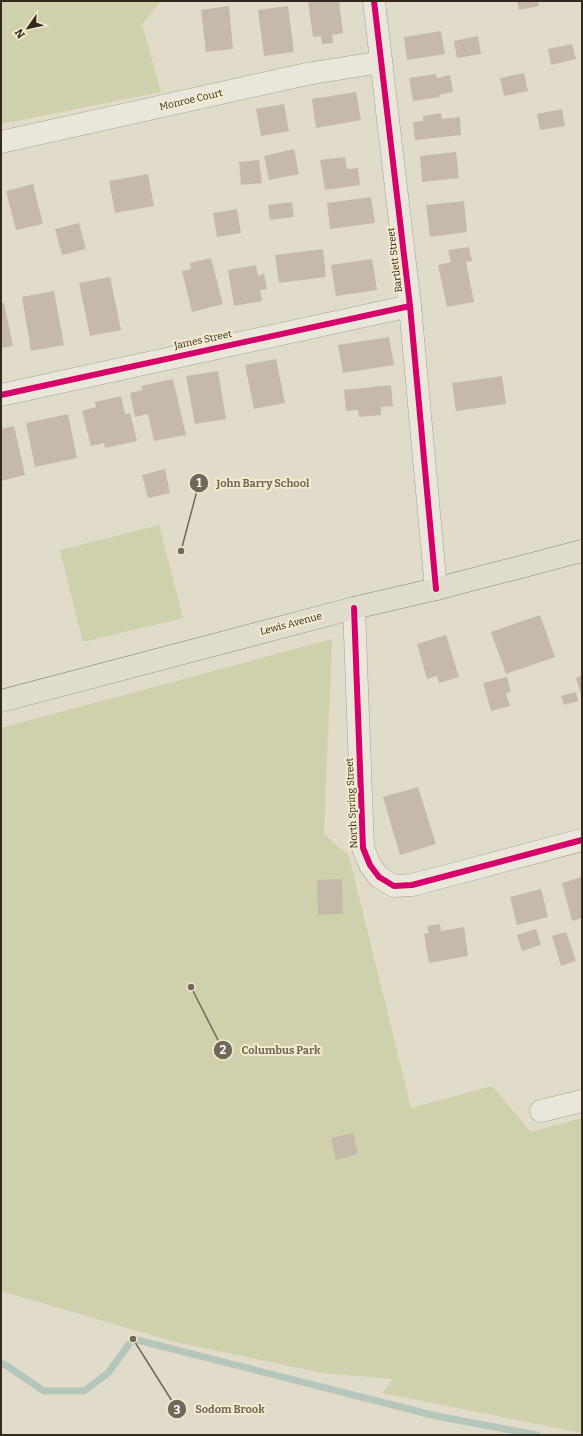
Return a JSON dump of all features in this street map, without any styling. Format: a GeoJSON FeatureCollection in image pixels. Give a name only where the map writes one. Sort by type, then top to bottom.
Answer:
{"type":"FeatureCollection","features":[{"type":"Feature","properties":{"kind":"main road","name":"Lewis Avenue"},"geometry":{"type":"LineString","coordinates":[[1,701],[354,608],[436,589],[582,551]]}},
{"type":"Feature","properties":{"kind":"street","name":"Bartlett Street"},"geometry":{"type":"LineString","coordinates":[[374,1],[410,306],[436,589]]}},
{"type":"Feature","properties":{"kind":"street","name":"Monroe Court"},"geometry":{"type":"LineString","coordinates":[[1,142],[307,74],[381,62]]}},
{"type":"Feature","properties":{"kind":"street","name":"James Street"},"geometry":{"type":"LineString","coordinates":[[1,395],[410,306]]}},
{"type":"Feature","properties":{"kind":"street","name":"North Spring Street"},"geometry":{"type":"LineString","coordinates":[[354,608],[363,848],[370,865],[379,877],[394,886],[412,885],[582,840]]}},
{"type":"Feature","properties":{"kind":"street"},"geometry":{"type":"LineString","coordinates":[[542,1111],[582,1101]]}},
{"type":"Feature","properties":{"kind":"green space"},"geometry":{"type":"Polygon","coordinates":[[[1,1],[161,1],[142,24],[161,92],[1,124],[1,1]]]}},
{"type":"Feature","properties":{"kind":"green space"},"geometry":{"type":"Polygon","coordinates":[[[159,525],[183,618],[83,642],[60,550],[159,525]]]}},
{"type":"Feature","properties":{"kind":"green space"},"geometry":{"type":"Polygon","coordinates":[[[332,639],[324,834],[349,856],[411,1108],[492,1086],[531,1132],[582,1118],[582,1433],[382,1393],[393,1379],[323,1373],[175,1342],[1,1291],[1,728],[332,639]]]}},
{"type":"Feature","properties":{"kind":"building"},"geometry":{"type":"Polygon","coordinates":[[[308,1],[339,1],[343,33],[332,35],[333,43],[322,44],[321,36],[313,37],[308,1]]]}},
{"type":"Feature","properties":{"kind":"building"},"geometry":{"type":"Polygon","coordinates":[[[517,1],[538,1],[539,6],[519,10],[517,1]]]}},
{"type":"Feature","properties":{"kind":"building"},"geometry":{"type":"Polygon","coordinates":[[[229,6],[233,49],[206,52],[201,10],[229,6]]]}},
{"type":"Feature","properties":{"kind":"building"},"geometry":{"type":"Polygon","coordinates":[[[288,6],[294,52],[264,56],[258,10],[288,6]]]}},
{"type":"Feature","properties":{"kind":"building"},"geometry":{"type":"Polygon","coordinates":[[[441,31],[445,54],[407,60],[404,37],[441,31]]]}},
{"type":"Feature","properties":{"kind":"building"},"geometry":{"type":"Polygon","coordinates":[[[478,36],[481,54],[457,58],[454,41],[478,36]]]}},
{"type":"Feature","properties":{"kind":"building"},"geometry":{"type":"Polygon","coordinates":[[[572,44],[576,59],[551,65],[548,49],[572,44]]]}},
{"type":"Feature","properties":{"kind":"building"},"geometry":{"type":"Polygon","coordinates":[[[524,73],[528,91],[504,96],[500,78],[524,73]]]}},
{"type":"Feature","properties":{"kind":"building"},"geometry":{"type":"Polygon","coordinates":[[[436,74],[437,78],[450,75],[453,92],[439,95],[440,97],[413,101],[409,78],[436,74]]]}},
{"type":"Feature","properties":{"kind":"building"},"geometry":{"type":"Polygon","coordinates":[[[356,92],[361,120],[316,128],[312,99],[356,92]]]}},
{"type":"Feature","properties":{"kind":"building"},"geometry":{"type":"Polygon","coordinates":[[[284,104],[289,131],[261,136],[256,109],[284,104]]]}},
{"type":"Feature","properties":{"kind":"building"},"geometry":{"type":"Polygon","coordinates":[[[562,109],[565,126],[540,130],[537,114],[562,109]]]}},
{"type":"Feature","properties":{"kind":"building"},"geometry":{"type":"Polygon","coordinates":[[[441,113],[442,119],[460,117],[461,135],[415,140],[413,122],[423,121],[423,116],[441,113]]]}},
{"type":"Feature","properties":{"kind":"building"},"geometry":{"type":"Polygon","coordinates":[[[294,149],[299,174],[269,180],[264,156],[294,149]]]}},
{"type":"Feature","properties":{"kind":"building"},"geometry":{"type":"Polygon","coordinates":[[[456,152],[459,178],[422,182],[420,156],[456,152]]]}},
{"type":"Feature","properties":{"kind":"building"},"geometry":{"type":"Polygon","coordinates":[[[345,157],[347,169],[358,168],[360,185],[325,190],[320,160],[345,157]]]}},
{"type":"Feature","properties":{"kind":"building"},"geometry":{"type":"Polygon","coordinates":[[[259,160],[262,183],[241,185],[239,162],[259,160]]]}},
{"type":"Feature","properties":{"kind":"building"},"geometry":{"type":"Polygon","coordinates":[[[148,174],[154,206],[115,213],[109,181],[148,174]]]}},
{"type":"Feature","properties":{"kind":"building"},"geometry":{"type":"Polygon","coordinates":[[[33,184],[43,224],[16,230],[6,191],[33,184]]]}},
{"type":"Feature","properties":{"kind":"building"},"geometry":{"type":"Polygon","coordinates":[[[371,197],[375,223],[330,229],[327,203],[371,197]]]}},
{"type":"Feature","properties":{"kind":"building"},"geometry":{"type":"Polygon","coordinates":[[[464,201],[467,232],[430,237],[426,205],[464,201]]]}},
{"type":"Feature","properties":{"kind":"building"},"geometry":{"type":"Polygon","coordinates":[[[292,202],[294,217],[270,220],[268,205],[292,202]]]}},
{"type":"Feature","properties":{"kind":"building"},"geometry":{"type":"Polygon","coordinates":[[[237,209],[241,233],[217,237],[213,213],[237,209]]]}},
{"type":"Feature","properties":{"kind":"building"},"geometry":{"type":"Polygon","coordinates":[[[79,223],[86,249],[62,255],[55,229],[79,223]]]}},
{"type":"Feature","properties":{"kind":"building"},"geometry":{"type":"Polygon","coordinates":[[[469,247],[472,261],[466,262],[474,302],[447,307],[438,265],[451,262],[448,250],[469,247]]]}},
{"type":"Feature","properties":{"kind":"building"},"geometry":{"type":"Polygon","coordinates":[[[323,249],[326,277],[279,283],[275,255],[323,249]]]}},
{"type":"Feature","properties":{"kind":"building"},"geometry":{"type":"Polygon","coordinates":[[[211,258],[223,304],[192,312],[182,271],[191,269],[190,263],[211,258]]]}},
{"type":"Feature","properties":{"kind":"building"},"geometry":{"type":"Polygon","coordinates":[[[372,259],[377,290],[336,296],[331,265],[372,259]]]}},
{"type":"Feature","properties":{"kind":"building"},"geometry":{"type":"Polygon","coordinates":[[[256,265],[258,276],[264,274],[267,289],[260,290],[262,301],[234,306],[228,270],[256,265]]]}},
{"type":"Feature","properties":{"kind":"building"},"geometry":{"type":"Polygon","coordinates":[[[110,277],[121,330],[90,336],[79,283],[110,277]]]}},
{"type":"Feature","properties":{"kind":"building"},"geometry":{"type":"Polygon","coordinates":[[[54,291],[64,345],[31,351],[22,297],[54,291]]]}},
{"type":"Feature","properties":{"kind":"building"},"geometry":{"type":"Polygon","coordinates":[[[1,303],[4,303],[13,346],[1,348],[1,303]]]}},
{"type":"Feature","properties":{"kind":"building"},"geometry":{"type":"Polygon","coordinates":[[[389,337],[394,365],[343,373],[338,345],[389,337]]]}},
{"type":"Feature","properties":{"kind":"building"},"geometry":{"type":"Polygon","coordinates":[[[276,359],[285,403],[254,409],[245,365],[276,359]]]}},
{"type":"Feature","properties":{"kind":"building"},"geometry":{"type":"Polygon","coordinates":[[[218,371],[226,419],[195,424],[186,376],[218,371]]]}},
{"type":"Feature","properties":{"kind":"building"},"geometry":{"type":"Polygon","coordinates":[[[502,376],[506,404],[456,411],[452,383],[502,376]]]}},
{"type":"Feature","properties":{"kind":"building"},"geometry":{"type":"Polygon","coordinates":[[[173,379],[186,435],[154,441],[148,414],[135,417],[130,393],[142,390],[141,386],[173,379]]]}},
{"type":"Feature","properties":{"kind":"building"},"geometry":{"type":"Polygon","coordinates":[[[391,385],[393,406],[381,407],[381,415],[359,417],[358,410],[346,411],[344,390],[391,385]]]}},
{"type":"Feature","properties":{"kind":"building"},"geometry":{"type":"Polygon","coordinates":[[[121,396],[125,414],[130,413],[137,441],[105,448],[104,443],[91,446],[82,411],[96,407],[95,402],[121,396]]]}},
{"type":"Feature","properties":{"kind":"building"},"geometry":{"type":"Polygon","coordinates":[[[68,414],[77,458],[35,467],[26,423],[68,414]]]}},
{"type":"Feature","properties":{"kind":"building"},"geometry":{"type":"Polygon","coordinates":[[[14,426],[25,475],[1,481],[1,429],[14,426]]]}},
{"type":"Feature","properties":{"kind":"building"},"geometry":{"type":"Polygon","coordinates":[[[165,469],[170,493],[148,498],[142,475],[165,469]]]}},
{"type":"Feature","properties":{"kind":"building"},"geometry":{"type":"Polygon","coordinates":[[[540,615],[555,657],[506,674],[491,632],[540,615]]]}},
{"type":"Feature","properties":{"kind":"building"},"geometry":{"type":"Polygon","coordinates":[[[446,635],[459,677],[439,683],[437,676],[427,679],[417,644],[446,635]]]}},
{"type":"Feature","properties":{"kind":"building"},"geometry":{"type":"Polygon","coordinates":[[[582,676],[582,698],[576,678],[582,676]]]}},
{"type":"Feature","properties":{"kind":"building"},"geometry":{"type":"Polygon","coordinates":[[[507,677],[511,692],[506,693],[510,706],[491,711],[483,683],[507,677]]]}},
{"type":"Feature","properties":{"kind":"building"},"geometry":{"type":"Polygon","coordinates":[[[576,692],[578,701],[564,705],[561,696],[576,692]]]}},
{"type":"Feature","properties":{"kind":"building"},"geometry":{"type":"Polygon","coordinates":[[[418,787],[436,844],[400,855],[383,797],[418,787]]]}},
{"type":"Feature","properties":{"kind":"building"},"geometry":{"type":"Polygon","coordinates":[[[582,877],[582,918],[572,921],[562,883],[582,877]]]}},
{"type":"Feature","properties":{"kind":"building"},"geometry":{"type":"Polygon","coordinates":[[[342,879],[343,914],[318,915],[317,880],[342,879]]]}},
{"type":"Feature","properties":{"kind":"building"},"geometry":{"type":"Polygon","coordinates":[[[541,889],[548,917],[517,925],[510,897],[541,889]]]}},
{"type":"Feature","properties":{"kind":"building"},"geometry":{"type":"Polygon","coordinates":[[[440,924],[441,931],[464,927],[468,956],[429,963],[424,934],[429,933],[427,926],[440,924]]]}},
{"type":"Feature","properties":{"kind":"building"},"geometry":{"type":"Polygon","coordinates":[[[536,929],[541,945],[522,951],[517,935],[536,929]]]}},
{"type":"Feature","properties":{"kind":"building"},"geometry":{"type":"Polygon","coordinates":[[[566,932],[576,961],[561,966],[552,936],[566,932]]]}},
{"type":"Feature","properties":{"kind":"building"},"geometry":{"type":"Polygon","coordinates":[[[353,1133],[358,1154],[336,1160],[331,1138],[353,1133]]]}},
{"type":"Feature","properties":{"kind":"waterway"},"geometry":{"type":"LineString","coordinates":[[1,1363],[44,1391],[84,1391],[108,1373],[133,1339],[436,1416],[537,1435]]}},
{"type":"Feature","properties":{"kind":"cycle path"},"geometry":{"type":"LineString","coordinates":[[374,1],[410,306],[436,589]]}},
{"type":"Feature","properties":{"kind":"cycle path"},"geometry":{"type":"LineString","coordinates":[[1,395],[410,306]]}},
{"type":"Feature","properties":{"kind":"cycle path"},"geometry":{"type":"LineString","coordinates":[[354,608],[363,848],[370,865],[379,877],[394,886],[412,885],[582,840]]}},
{"type":"Feature","properties":{"kind":"place","name":"John Barry School"},"geometry":{"type":"Point","coordinates":[181,551]}},
{"type":"Feature","properties":{"kind":"place","name":"Columbus Park"},"geometry":{"type":"Point","coordinates":[191,987]}},
{"type":"Feature","properties":{"kind":"place","name":"Sodom Brook"},"geometry":{"type":"Point","coordinates":[133,1339]}}]}
